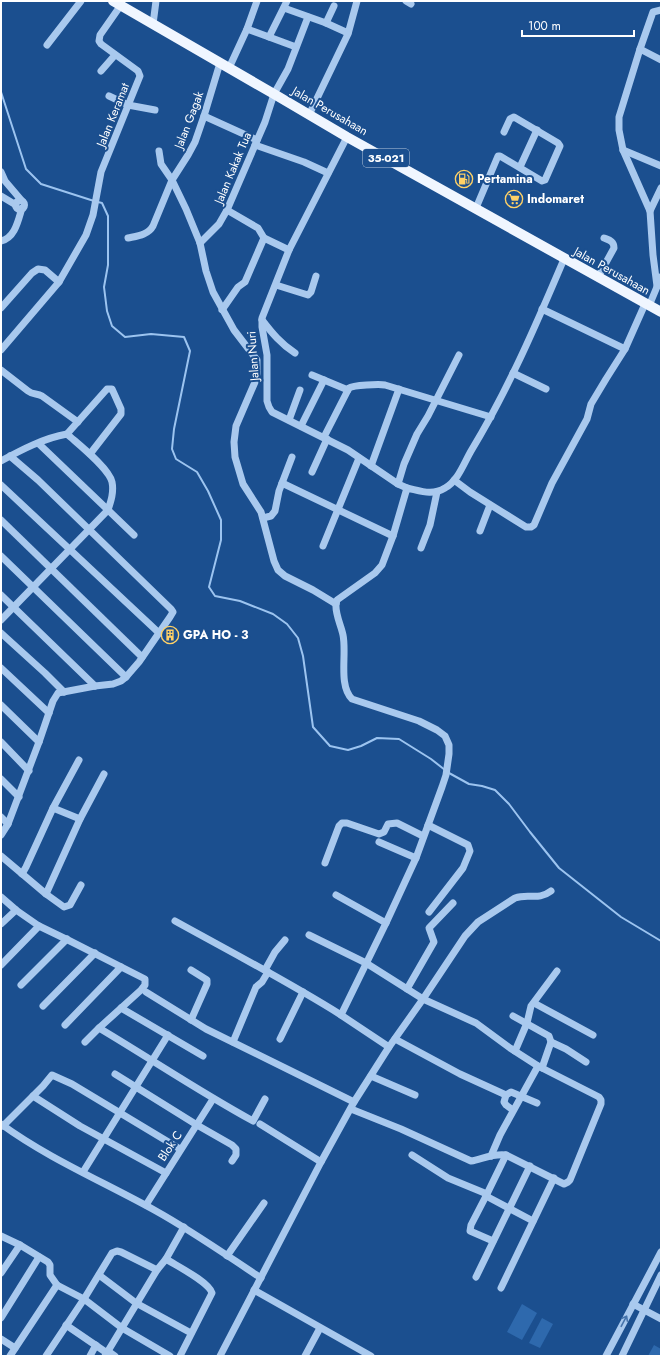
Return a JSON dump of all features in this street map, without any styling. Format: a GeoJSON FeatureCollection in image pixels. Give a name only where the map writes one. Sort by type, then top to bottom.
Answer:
{"type":"FeatureCollection","features":[{"type":"Feature","properties":{"kind":"main road","name":"Jalan Perusahaan"},"geometry":{"type":"LineString","coordinates":[[118,3],[347,137],[661,312]]}},
{"type":"Feature","properties":{"kind":"street"},"geometry":{"type":"LineString","coordinates":[[47,45],[81,1]]}},
{"type":"Feature","properties":{"kind":"street"},"geometry":{"type":"LineString","coordinates":[[153,24],[156,1]]}},
{"type":"Feature","properties":{"kind":"street","name":"Jalan Gagak"},"geometry":{"type":"LineString","coordinates":[[128,238],[151,230],[172,180],[192,148],[224,66],[247,29],[257,1]]}},
{"type":"Feature","properties":{"kind":"street"},"geometry":{"type":"LineString","coordinates":[[309,115],[348,33],[357,1]]}},
{"type":"Feature","properties":{"kind":"street","name":"Jalan Keramat"},"geometry":{"type":"LineString","coordinates":[[1,350],[59,282],[86,235],[93,215],[102,172],[140,74],[101,44],[99,38],[118,3]]}},
{"type":"Feature","properties":{"kind":"street"},"geometry":{"type":"LineString","coordinates":[[269,37],[285,4],[308,17],[348,33]]}},
{"type":"Feature","properties":{"kind":"street"},"geometry":{"type":"LineString","coordinates":[[326,23],[334,6]]}},
{"type":"Feature","properties":{"kind":"street"},"geometry":{"type":"LineString","coordinates":[[657,286],[652,255],[650,211],[623,150],[619,130],[619,117],[653,12],[661,10]]}},
{"type":"Feature","properties":{"kind":"street","name":"Jalan Kakak Tua"},"geometry":{"type":"LineString","coordinates":[[200,243],[218,224],[227,210],[265,122],[274,94],[288,69],[308,17]]}},
{"type":"Feature","properties":{"kind":"street"},"geometry":{"type":"LineString","coordinates":[[247,29],[296,47]]}},
{"type":"Feature","properties":{"kind":"street"},"geometry":{"type":"LineString","coordinates":[[640,49],[661,60]]}},
{"type":"Feature","properties":{"kind":"street"},"geometry":{"type":"LineString","coordinates":[[101,71],[116,55]]}},
{"type":"Feature","properties":{"kind":"street"},"geometry":{"type":"LineString","coordinates":[[109,96],[128,105],[155,110]]}},
{"type":"Feature","properties":{"kind":"street"},"geometry":{"type":"LineString","coordinates":[[204,116],[256,142],[328,173]]}},
{"type":"Feature","properties":{"kind":"street"},"geometry":{"type":"LineString","coordinates":[[476,208],[498,156],[542,181],[546,178],[560,144],[514,117],[510,119],[504,132]]}},
{"type":"Feature","properties":{"kind":"street"},"geometry":{"type":"LineString","coordinates":[[520,168],[537,130]]}},
{"type":"Feature","properties":{"kind":"street","name":"Jalan Nuri"},"geometry":{"type":"LineString","coordinates":[[347,137],[289,250],[262,320],[267,355],[261,373],[267,401],[272,412],[326,438],[398,484],[407,488],[433,493],[437,492]]}},
{"type":"Feature","properties":{"kind":"street"},"geometry":{"type":"LineString","coordinates":[[159,150],[161,164],[172,180],[200,243],[210,285],[234,330],[257,360],[261,373],[255,382],[236,426],[234,442],[235,457],[243,484],[264,518],[274,561],[278,570],[285,576],[313,590],[336,604]]}},
{"type":"Feature","properties":{"kind":"street"},"geometry":{"type":"LineString","coordinates":[[623,150],[661,166]]}},
{"type":"Feature","properties":{"kind":"street"},"geometry":{"type":"LineString","coordinates":[[1,172],[20,205],[12,235],[1,241]]}},
{"type":"Feature","properties":{"kind":"street"},"geometry":{"type":"LineString","coordinates":[[650,211],[661,188]]}},
{"type":"Feature","properties":{"kind":"street"},"geometry":{"type":"LineString","coordinates":[[1,196],[20,205]]}},
{"type":"Feature","properties":{"kind":"street"},"geometry":{"type":"LineString","coordinates":[[227,210],[258,228],[264,238],[289,250]]}},
{"type":"Feature","properties":{"kind":"street"},"geometry":{"type":"LineString","coordinates":[[222,310],[238,287],[245,282],[264,238]]}},
{"type":"Feature","properties":{"kind":"street"},"geometry":{"type":"LineString","coordinates":[[598,277],[614,248],[614,244],[604,238]]}},
{"type":"Feature","properties":{"kind":"street"},"geometry":{"type":"LineString","coordinates":[[421,548],[430,525],[437,492],[450,485],[454,480],[492,417],[564,259]]}},
{"type":"Feature","properties":{"kind":"street"},"geometry":{"type":"LineString","coordinates":[[1,308],[38,269],[45,270],[59,282]]}},
{"type":"Feature","properties":{"kind":"street"},"geometry":{"type":"LineString","coordinates":[[276,285],[308,295],[311,292],[316,276]]}},
{"type":"Feature","properties":{"kind":"street"},"geometry":{"type":"LineString","coordinates":[[454,480],[490,505],[526,527],[531,527],[534,525],[552,483],[587,418],[592,404],[625,349],[661,277]]}},
{"type":"Feature","properties":{"kind":"street"},"geometry":{"type":"LineString","coordinates":[[542,310],[625,349]]}},
{"type":"Feature","properties":{"kind":"street"},"geometry":{"type":"LineString","coordinates":[[262,320],[277,338],[287,348],[295,353]]}},
{"type":"Feature","properties":{"kind":"street"},"geometry":{"type":"LineString","coordinates":[[398,484],[404,464],[417,434],[459,355]]}},
{"type":"Feature","properties":{"kind":"street"},"geometry":{"type":"LineString","coordinates":[[1,370],[28,392],[39,394],[78,422]]}},
{"type":"Feature","properties":{"kind":"street"},"geometry":{"type":"LineString","coordinates":[[513,373],[546,389]]}},
{"type":"Feature","properties":{"kind":"street"},"geometry":{"type":"LineString","coordinates":[[312,375],[348,390]]}},
{"type":"Feature","properties":{"kind":"street"},"geometry":{"type":"LineString","coordinates":[[301,426],[324,380]]}},
{"type":"Feature","properties":{"kind":"street"},"geometry":{"type":"LineString","coordinates":[[312,472],[348,390],[352,386],[379,384],[492,417]]}},
{"type":"Feature","properties":{"kind":"street"},"geometry":{"type":"LineString","coordinates":[[1,461],[38,443],[59,435],[67,434],[107,389],[112,389],[121,409],[121,414],[90,454]]}},
{"type":"Feature","properties":{"kind":"street"},"geometry":{"type":"LineString","coordinates":[[371,466],[399,389]]}},
{"type":"Feature","properties":{"kind":"street"},"geometry":{"type":"LineString","coordinates":[[289,420],[300,390]]}},
{"type":"Feature","properties":{"kind":"street"},"geometry":{"type":"LineString","coordinates":[[1,620],[108,510],[113,493],[112,481],[107,471],[67,434]]}},
{"type":"Feature","properties":{"kind":"street"},"geometry":{"type":"LineString","coordinates":[[38,443],[134,535]]}},
{"type":"Feature","properties":{"kind":"street"},"geometry":{"type":"LineString","coordinates":[[1,835],[8,824],[53,701],[58,693],[113,684],[126,678],[173,612],[171,608],[38,480],[10,456]]}},
{"type":"Feature","properties":{"kind":"street"},"geometry":{"type":"LineString","coordinates":[[264,518],[271,516],[275,511],[282,483],[292,457]]}},
{"type":"Feature","properties":{"kind":"street"},"geometry":{"type":"LineString","coordinates":[[322,546],[359,458]]}},
{"type":"Feature","properties":{"kind":"street"},"geometry":{"type":"LineString","coordinates":[[282,483],[393,536]]}},
{"type":"Feature","properties":{"kind":"street"},"geometry":{"type":"LineString","coordinates":[[1,485],[159,632]]}},
{"type":"Feature","properties":{"kind":"street"},"geometry":{"type":"LineString","coordinates":[[341,1015],[416,858],[446,775],[449,757],[449,745],[445,736],[437,730],[419,721],[352,699],[346,690],[344,677],[345,652],[343,635],[336,608],[337,600],[375,573],[382,565],[393,536],[407,488]]}},
{"type":"Feature","properties":{"kind":"street"},"geometry":{"type":"LineString","coordinates":[[480,531],[490,505]]}},
{"type":"Feature","properties":{"kind":"street"},"geometry":{"type":"LineString","coordinates":[[1,520],[50,569],[142,656]]}},
{"type":"Feature","properties":{"kind":"street"},"geometry":{"type":"LineString","coordinates":[[1,556],[126,678]]}},
{"type":"Feature","properties":{"kind":"street"},"geometry":{"type":"LineString","coordinates":[[1,595],[95,686]]}},
{"type":"Feature","properties":{"kind":"street"},"geometry":{"type":"LineString","coordinates":[[1,633],[64,692]]}},
{"type":"Feature","properties":{"kind":"street"},"geometry":{"type":"LineString","coordinates":[[1,668],[49,713]]}},
{"type":"Feature","properties":{"kind":"street"},"geometry":{"type":"LineString","coordinates":[[1,705],[39,742]]}},
{"type":"Feature","properties":{"kind":"street"},"geometry":{"type":"LineString","coordinates":[[1,742],[28,770]]}},
{"type":"Feature","properties":{"kind":"street"},"geometry":{"type":"LineString","coordinates":[[22,874],[53,808],[78,760]]}},
{"type":"Feature","properties":{"kind":"street"},"geometry":{"type":"LineString","coordinates":[[46,894],[80,819],[104,774]]}},
{"type":"Feature","properties":{"kind":"street"},"geometry":{"type":"LineString","coordinates":[[1,779],[18,797]]}},
{"type":"Feature","properties":{"kind":"street"},"geometry":{"type":"LineString","coordinates":[[53,808],[80,819]]}},
{"type":"Feature","properties":{"kind":"street"},"geometry":{"type":"LineString","coordinates":[[1,817],[8,824]]}},
{"type":"Feature","properties":{"kind":"street"},"geometry":{"type":"LineString","coordinates":[[326,863],[339,826],[342,823],[347,823],[379,834],[384,832],[388,824],[397,823],[423,836]]}},
{"type":"Feature","properties":{"kind":"street"},"geometry":{"type":"LineString","coordinates":[[428,825],[468,846],[470,851],[463,868],[429,912]]}},
{"type":"Feature","properties":{"kind":"street"},"geometry":{"type":"LineString","coordinates":[[379,842],[416,858]]}},
{"type":"Feature","properties":{"kind":"street"},"geometry":{"type":"LineString","coordinates":[[1,856],[46,894],[64,907],[70,905],[81,885]]}},
{"type":"Feature","properties":{"kind":"street"},"geometry":{"type":"LineString","coordinates":[[220,1356],[354,1102],[395,1038],[465,936],[478,922],[515,898],[520,896],[540,897],[551,891]]}},
{"type":"Feature","properties":{"kind":"street"},"geometry":{"type":"LineString","coordinates":[[336,895],[386,923]]}},
{"type":"Feature","properties":{"kind":"street"},"geometry":{"type":"LineString","coordinates":[[1,896],[16,910],[39,926],[145,978],[146,982],[141,990],[85,1042]]}},
{"type":"Feature","properties":{"kind":"street"},"geometry":{"type":"LineString","coordinates":[[407,989],[434,942],[430,928],[452,903]]}},
{"type":"Feature","properties":{"kind":"street"},"geometry":{"type":"LineString","coordinates":[[1,924],[16,910]]}},
{"type":"Feature","properties":{"kind":"street"},"geometry":{"type":"LineString","coordinates":[[175,921],[303,992],[389,1047]]}},
{"type":"Feature","properties":{"kind":"street"},"geometry":{"type":"LineString","coordinates":[[1,965],[39,926]]}},
{"type":"Feature","properties":{"kind":"street"},"geometry":{"type":"LineString","coordinates":[[309,935],[366,963],[423,999],[476,1023],[540,1067],[599,1097],[601,1100],[601,1104],[570,1180],[564,1184],[506,1155],[502,1154],[471,1160],[350,1109]]}},
{"type":"Feature","properties":{"kind":"street"},"geometry":{"type":"LineString","coordinates":[[21,985],[67,939]]}},
{"type":"Feature","properties":{"kind":"street"},"geometry":{"type":"LineString","coordinates":[[233,1042],[256,987],[262,982],[275,952],[285,940]]}},
{"type":"Feature","properties":{"kind":"street"},"geometry":{"type":"LineString","coordinates":[[43,1006],[95,953]]}},
{"type":"Feature","properties":{"kind":"street"},"geometry":{"type":"LineString","coordinates":[[66,1025],[121,967]]}},
{"type":"Feature","properties":{"kind":"street"},"geometry":{"type":"LineString","coordinates":[[191,970],[207,980],[207,984],[191,1020]]}},
{"type":"Feature","properties":{"kind":"street"},"geometry":{"type":"LineString","coordinates":[[515,1051],[527,1023],[531,1006],[557,971]]}},
{"type":"Feature","properties":{"kind":"street"},"geometry":{"type":"LineString","coordinates":[[146,992],[191,1020],[354,1102]]}},
{"type":"Feature","properties":{"kind":"street"},"geometry":{"type":"LineString","coordinates":[[280,1039],[303,992]]}},
{"type":"Feature","properties":{"kind":"street"},"geometry":{"type":"LineString","coordinates":[[534,1003],[593,1035]]}},
{"type":"Feature","properties":{"kind":"street"},"geometry":{"type":"LineString","coordinates":[[121,1008],[203,1056]]}},
{"type":"Feature","properties":{"kind":"street"},"geometry":{"type":"LineString","coordinates":[[491,1156],[513,1110],[540,1067],[551,1042],[549,1036],[513,1016]]}},
{"type":"Feature","properties":{"kind":"street"},"geometry":{"type":"LineString","coordinates":[[99,1028],[153,1060],[213,1099],[253,1121],[265,1099]]}},
{"type":"Feature","properties":{"kind":"street"},"geometry":{"type":"LineString","coordinates":[[83,1172],[168,1035]]}},
{"type":"Feature","properties":{"kind":"street"},"geometry":{"type":"LineString","coordinates":[[395,1038],[460,1074],[506,1095]]}},
{"type":"Feature","properties":{"kind":"street"},"geometry":{"type":"LineString","coordinates":[[551,1042],[566,1049],[586,1062]]}},
{"type":"Feature","properties":{"kind":"street"},"geometry":{"type":"LineString","coordinates":[[115,1074],[232,1145],[236,1148],[236,1155],[232,1161]]}},
{"type":"Feature","properties":{"kind":"street"},"geometry":{"type":"LineString","coordinates":[[180,1150],[72,1084],[52,1075],[33,1096],[2,1125],[51,1157],[146,1205],[184,1227],[261,1278]]}},
{"type":"Feature","properties":{"kind":"street"},"geometry":{"type":"LineString","coordinates":[[371,1076],[415,1095]]}},
{"type":"Feature","properties":{"kind":"street"},"geometry":{"type":"LineString","coordinates":[[513,1110],[504,1103],[506,1095],[511,1092],[537,1103]]}},
{"type":"Feature","properties":{"kind":"street"},"geometry":{"type":"LineString","coordinates":[[33,1096],[80,1126],[166,1173]]}},
{"type":"Feature","properties":{"kind":"street","name":"Blok C"},"geometry":{"type":"LineString","coordinates":[[146,1205],[213,1099]]}},
{"type":"Feature","properties":{"kind":"street"},"geometry":{"type":"LineString","coordinates":[[260,1124],[321,1162]]}},
{"type":"Feature","properties":{"kind":"street"},"geometry":{"type":"LineString","coordinates":[[493,1241],[470,1231],[471,1225],[506,1155]]}},
{"type":"Feature","properties":{"kind":"street"},"geometry":{"type":"LineString","coordinates":[[412,1156],[448,1178],[487,1195],[509,1209],[533,1221]]}},
{"type":"Feature","properties":{"kind":"street"},"geometry":{"type":"LineString","coordinates":[[476,1277],[530,1166]]}},
{"type":"Feature","properties":{"kind":"street"},"geometry":{"type":"LineString","coordinates":[[501,1288],[554,1178]]}},
{"type":"Feature","properties":{"kind":"street"},"geometry":{"type":"LineString","coordinates":[[227,1256],[264,1203]]}},
{"type":"Feature","properties":{"kind":"street"},"geometry":{"type":"LineString","coordinates":[[107,1353],[156,1270],[166,1259],[184,1227]]}},
{"type":"Feature","properties":{"kind":"street"},"geometry":{"type":"LineString","coordinates":[[1,1236],[20,1245],[50,1265],[50,1274],[57,1285],[84,1299],[122,1328],[170,1356]]}},
{"type":"Feature","properties":{"kind":"street"},"geometry":{"type":"LineString","coordinates":[[1,1273],[20,1245]]}},
{"type":"Feature","properties":{"kind":"street"},"geometry":{"type":"LineString","coordinates":[[46,1356],[84,1299],[112,1253],[117,1251],[156,1270]]}},
{"type":"Feature","properties":{"kind":"street"},"geometry":{"type":"LineString","coordinates":[[606,1356],[661,1252]]}},
{"type":"Feature","properties":{"kind":"street"},"geometry":{"type":"LineString","coordinates":[[1,1318],[39,1257]]}},
{"type":"Feature","properties":{"kind":"street"},"geometry":{"type":"LineString","coordinates":[[166,1259],[203,1283],[212,1291],[211,1297],[180,1356]]}},
{"type":"Feature","properties":{"kind":"street"},"geometry":{"type":"LineString","coordinates":[[99,1275],[136,1303],[191,1333]]}},
{"type":"Feature","properties":{"kind":"street"},"geometry":{"type":"LineString","coordinates":[[622,1356],[661,1275]]}},
{"type":"Feature","properties":{"kind":"street"},"geometry":{"type":"LineString","coordinates":[[10,1356],[57,1285]]}},
{"type":"Feature","properties":{"kind":"street"},"geometry":{"type":"LineString","coordinates":[[254,1290],[372,1356]]}},
{"type":"Feature","properties":{"kind":"street"},"geometry":{"type":"LineString","coordinates":[[633,1304],[661,1319]]}},
{"type":"Feature","properties":{"kind":"street"},"geometry":{"type":"LineString","coordinates":[[66,1325],[107,1353],[115,1356]]}},
{"type":"Feature","properties":{"kind":"street"},"geometry":{"type":"LineString","coordinates":[[305,1356],[320,1328]]}},
{"type":"Feature","properties":{"kind":"street"},"geometry":{"type":"LineString","coordinates":[[1,1339],[15,1348]]}},
{"type":"Feature","properties":{"kind":"street"},"geometry":{"type":"LineString","coordinates":[[90,1356],[96,1345]]}},
{"type":"Feature","properties":{"kind":"shaded area"},"geometry":{"type":"Polygon","coordinates":[[[522,1304],[537,1313],[522,1340],[507,1332],[522,1304]]]}},
{"type":"Feature","properties":{"kind":"shaded area"},"geometry":{"type":"Polygon","coordinates":[[[542,1318],[553,1324],[540,1348],[529,1343],[542,1318]]]}},
{"type":"Feature","properties":{"kind":"shaded area"},"geometry":{"type":"Polygon","coordinates":[[[654,1345],[661,1349],[661,1356],[648,1356],[654,1345]]]}},
{"type":"Feature","properties":{"kind":"waterway"},"geometry":{"type":"LineString","coordinates":[[1,92],[26,169],[41,184],[94,201]]}},
{"type":"Feature","properties":{"kind":"waterway"},"geometry":{"type":"LineString","coordinates":[[98,202],[102,203],[108,216],[108,265],[104,287],[107,311],[112,326],[125,337],[151,334],[184,337],[190,351],[174,429],[172,449],[176,459],[197,472],[208,491],[221,520],[221,540],[209,587],[215,596],[240,601],[273,614],[287,624],[298,638],[303,656],[313,727],[330,746],[348,750],[361,746],[377,738],[399,739],[431,759],[445,770]]}},
{"type":"Feature","properties":{"kind":"waterway"},"geometry":{"type":"LineString","coordinates":[[449,773],[469,784],[495,790],[509,804],[559,868],[621,917],[661,941]]}},
{"type":"Feature","properties":{"kind":"place","name":"Pertamina"},"geometry":{"type":"Point","coordinates":[464,179]}},
{"type":"Feature","properties":{"kind":"place","name":"Indomaret"},"geometry":{"type":"Point","coordinates":[514,199]}},
{"type":"Feature","properties":{"kind":"place","name":"GPA HO - 3"},"geometry":{"type":"Point","coordinates":[170,635]}}]}
